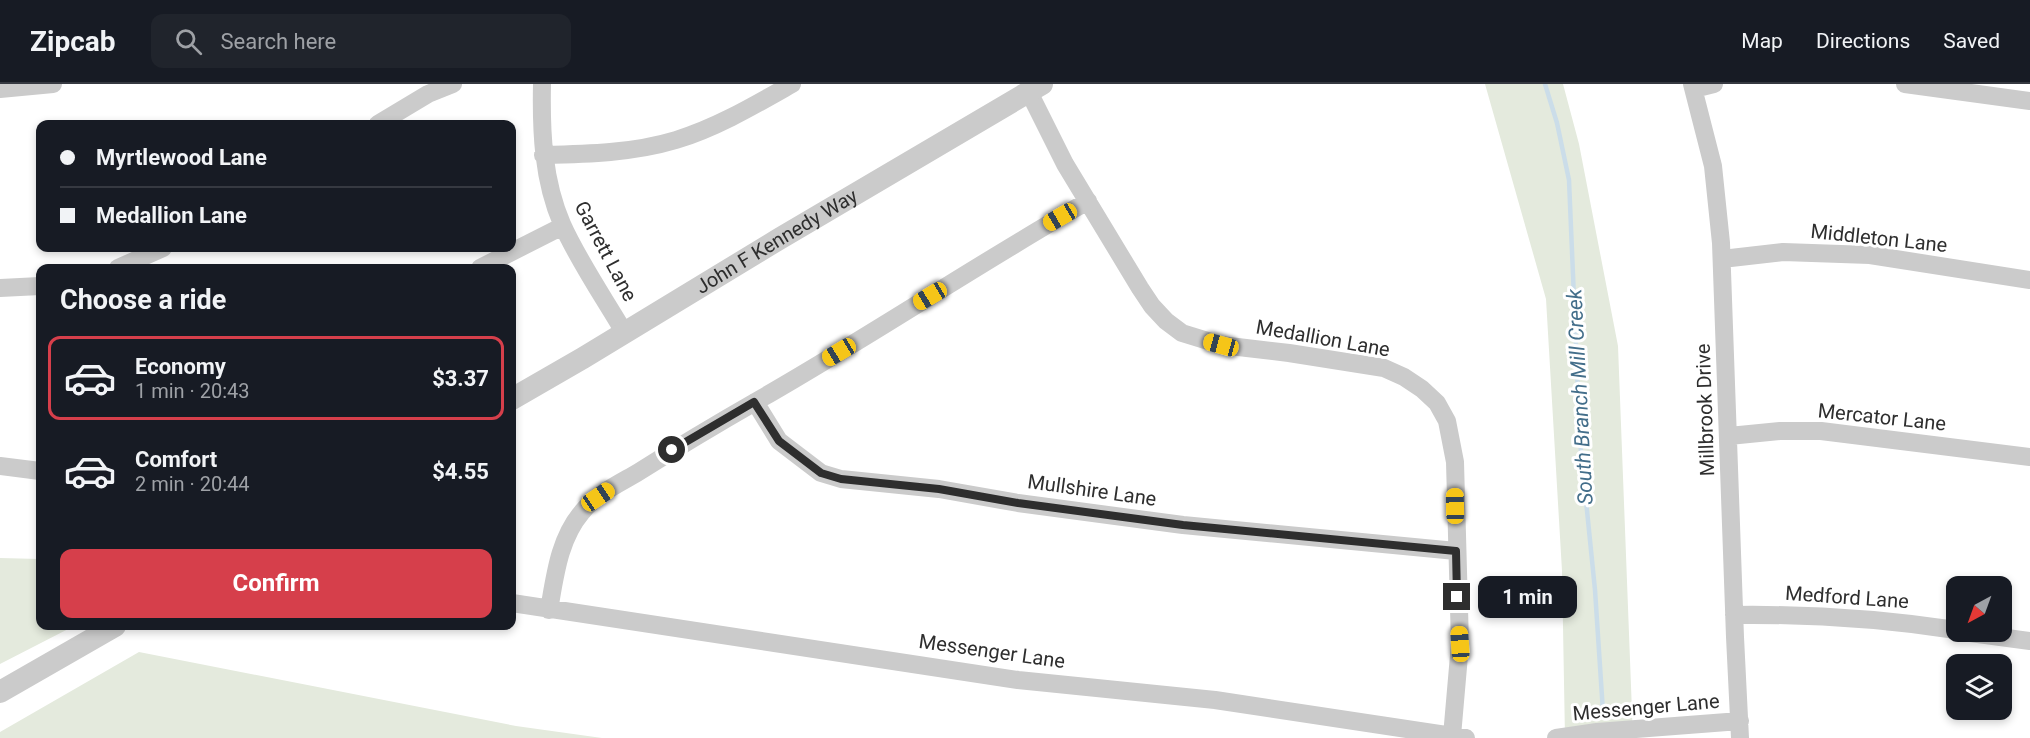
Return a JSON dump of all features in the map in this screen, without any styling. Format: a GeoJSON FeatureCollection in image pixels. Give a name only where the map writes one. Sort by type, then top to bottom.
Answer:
{"type":"FeatureCollection","features":[{"type":"Feature","properties":{"kind":"street"},"geometry":{"type":"LineString","coordinates":[[9,87],[53,84]]}},
{"type":"Feature","properties":{"kind":"street"},"geometry":{"type":"LineString","coordinates":[[385,120],[428,94],[453,84]]}},
{"type":"Feature","properties":{"kind":"street","name":"Garrett Lane"},"geometry":{"type":"LineString","coordinates":[[542,84],[543,155],[553,197],[563,226],[624,332]]}},
{"type":"Feature","properties":{"kind":"street"},"geometry":{"type":"LineString","coordinates":[[543,155],[616,152],[674,141],[715,125],[792,84]]}},
{"type":"Feature","properties":{"kind":"street"},"geometry":{"type":"LineString","coordinates":[[1693,87],[1714,84]]}},
{"type":"Feature","properties":{"kind":"street"},"geometry":{"type":"LineString","coordinates":[[1905,84],[2030,101]]}},
{"type":"Feature","properties":{"kind":"street","name":"Millbrook Drive"},"geometry":{"type":"LineString","coordinates":[[1693,87],[1713,166],[1722,259],[1740,730]]}},
{"type":"Feature","properties":{"kind":"street","name":"Medallion Lane"},"geometry":{"type":"LineString","coordinates":[[1036,88],[1055,146],[1115,248],[1152,306],[1166,321],[1182,333],[1221,345],[1384,368],[1404,377],[1437,403],[1447,422],[1455,462],[1460,644],[1459,737]]}},
{"type":"Feature","properties":{"kind":"street","name":"John F Kennedy Way"},"geometry":{"type":"LineString","coordinates":[[516,397],[1036,88]]}},
{"type":"Feature","properties":{"kind":"street"},"geometry":{"type":"LineString","coordinates":[[549,610],[557,564],[572,527],[582,511],[615,486],[1088,201]]}},
{"type":"Feature","properties":{"kind":"street"},"geometry":{"type":"LineString","coordinates":[[516,250],[563,226]]}},
{"type":"Feature","properties":{"kind":"street"},"geometry":{"type":"LineString","coordinates":[[127,264],[154,252]]}},
{"type":"Feature","properties":{"kind":"street"},"geometry":{"type":"LineString","coordinates":[[488,264],[512,252]]}},
{"type":"Feature","properties":{"kind":"street","name":"Middleton Lane"},"geometry":{"type":"LineString","coordinates":[[1722,259],[1783,252],[1870,255],[2030,280]]}},
{"type":"Feature","properties":{"kind":"street"},"geometry":{"type":"LineString","coordinates":[[0,288],[36,286]]}},
{"type":"Feature","properties":{"kind":"street","name":"Mullshire Lane"},"geometry":{"type":"LineString","coordinates":[[754,402],[779,441],[821,473],[841,479],[939,489],[1018,503],[1183,525],[1456,551]]}},
{"type":"Feature","properties":{"kind":"street","name":"Mercator Lane"},"geometry":{"type":"LineString","coordinates":[[1729,436],[1780,431],[1821,431],[2030,457]]}},
{"type":"Feature","properties":{"kind":"street"},"geometry":{"type":"LineString","coordinates":[[0,466],[36,470]]}},
{"type":"Feature","properties":{"kind":"street","name":"Messenger Lane"},"geometry":{"type":"LineString","coordinates":[[516,604],[1018,680],[1215,700],[1459,737]]}},
{"type":"Feature","properties":{"kind":"street","name":"Medford Lane"},"geometry":{"type":"LineString","coordinates":[[1734,615],[1824,616],[1946,629]]}},
{"type":"Feature","properties":{"kind":"street"},"geometry":{"type":"LineString","coordinates":[[0,692],[108,630]]}},
{"type":"Feature","properties":{"kind":"street"},"geometry":{"type":"LineString","coordinates":[[2012,639],[2030,641]]}},
{"type":"Feature","properties":{"kind":"street","name":"Messenger Lane"},"geometry":{"type":"LineString","coordinates":[[1556,738],[1589,733],[1740,730]]}},
{"type":"Feature","properties":{"kind":"shaded area"},"geometry":{"type":"Polygon","coordinates":[[[1485,84],[1563,84],[1579,144],[1618,346],[1633,738],[1565,738],[1562,571],[1546,299],[1485,84]]]}},
{"type":"Feature","properties":{"kind":"shaded area"},"geometry":{"type":"Polygon","coordinates":[[[0,558],[36,559],[36,630],[66,630],[0,664],[0,558]]]}},
{"type":"Feature","properties":{"kind":"shaded area"},"geometry":{"type":"Polygon","coordinates":[[[139,652],[516,726],[602,738],[0,738],[0,732],[139,652]]]}},
{"type":"Feature","properties":{"kind":"waterway","name":"South Branch Mill Creek"},"geometry":{"type":"LineString","coordinates":[[1545,84],[1557,123],[1569,180],[1580,441],[1595,590],[1603,712]]}},
{"type":"Feature","properties":{"kind":"route"},"geometry":{"type":"LineString","coordinates":[[672,450],[754,402],[779,441],[821,473],[841,479],[912,485],[1018,503],[1183,525],[1456,551],[1457,597]]}}]}
